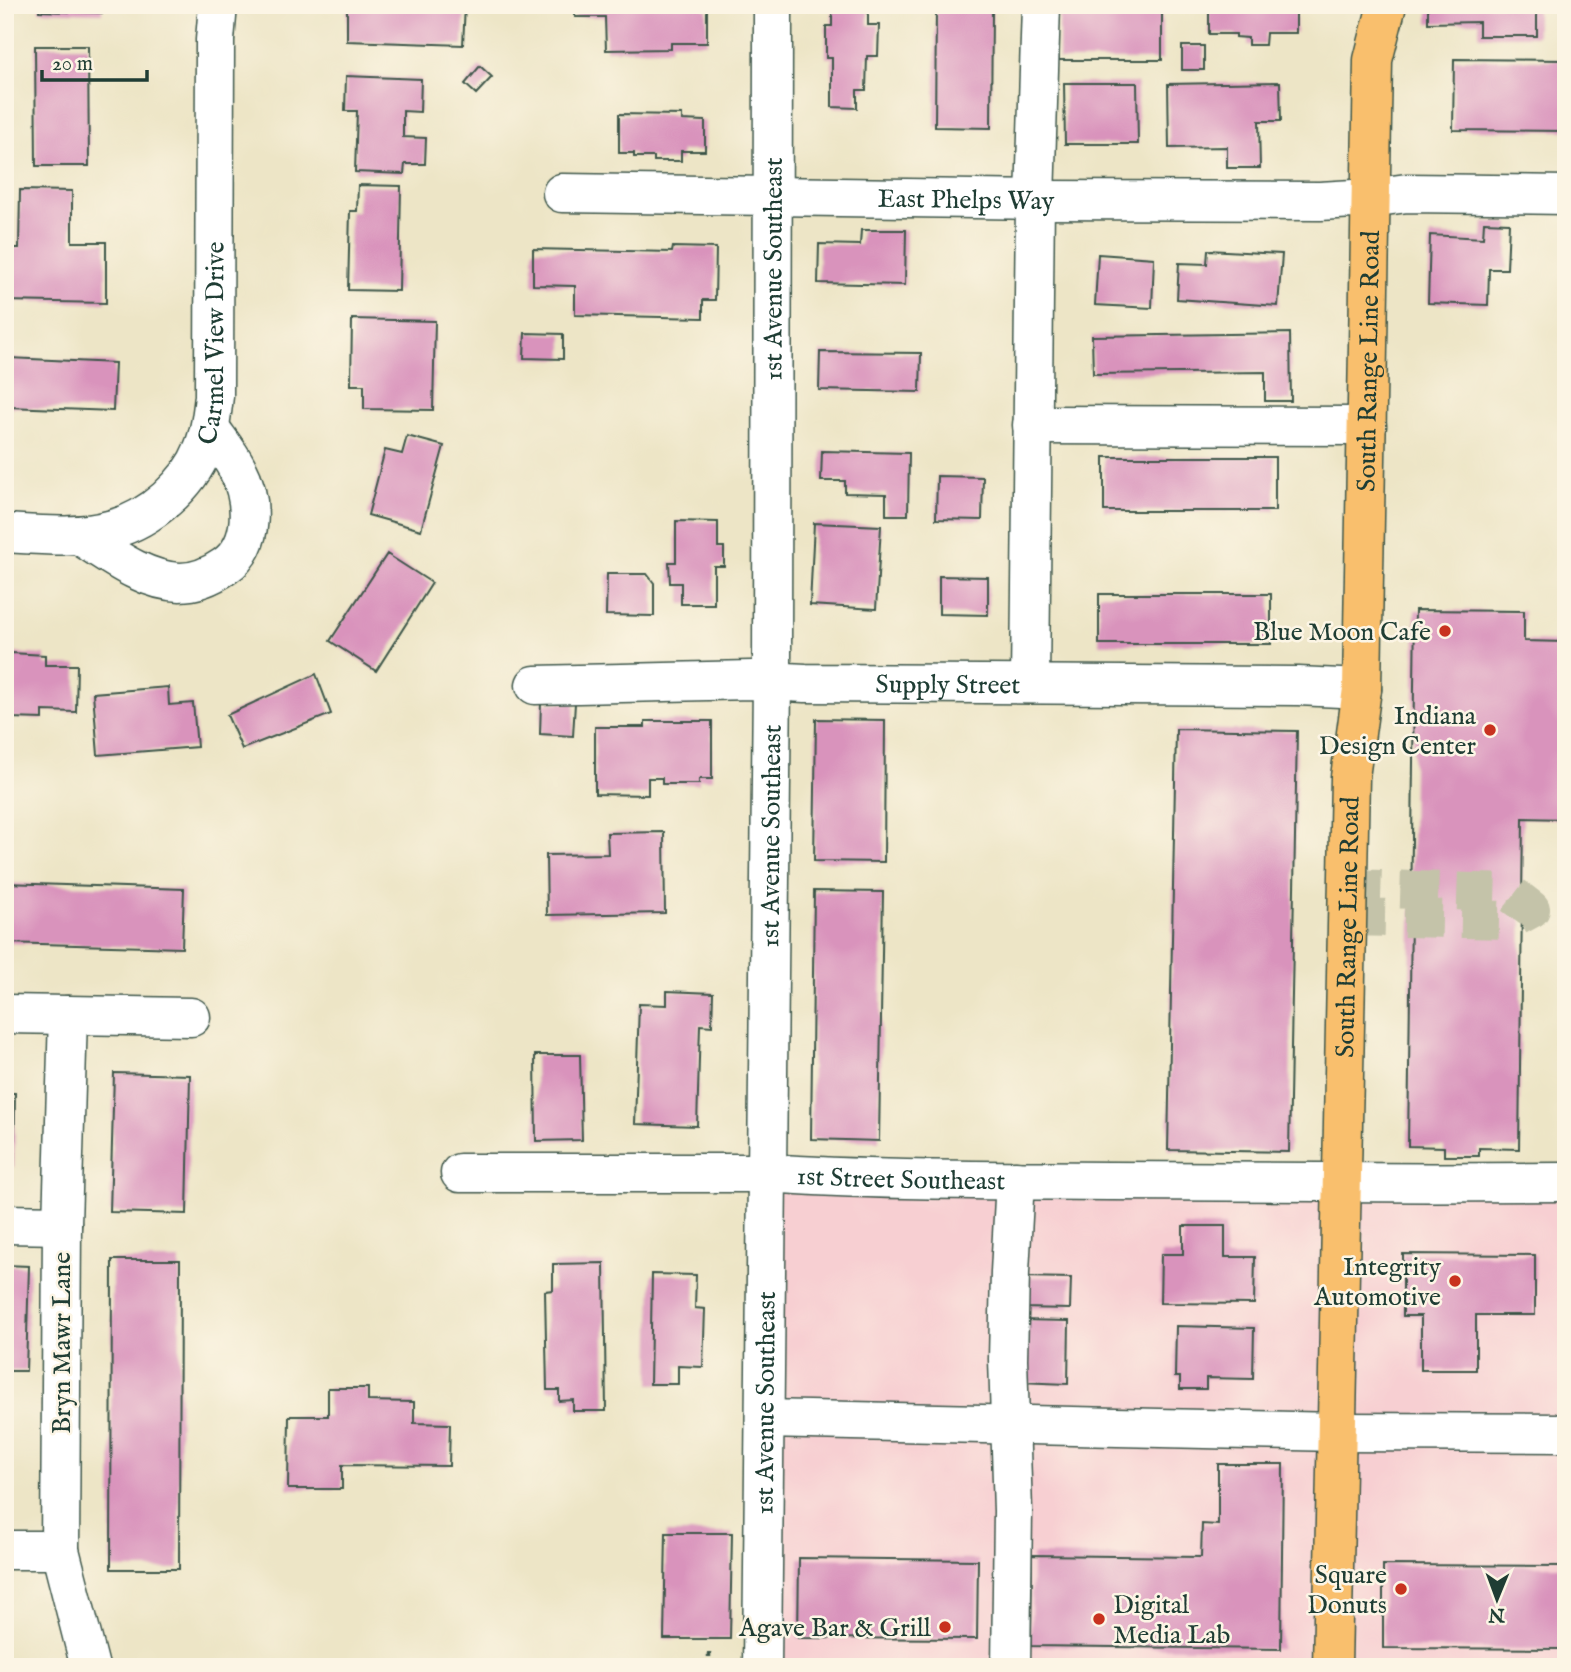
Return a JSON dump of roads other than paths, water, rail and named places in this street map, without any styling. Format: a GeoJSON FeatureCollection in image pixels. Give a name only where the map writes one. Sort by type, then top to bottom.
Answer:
{"type":"FeatureCollection","features":[{"type":"Feature","properties":{"kind":"main road","name":"South Range Line Road"},"geometry":{"type":"LineString","coordinates":[[1357,5],[1373,60]]}},
{"type":"Feature","properties":{"kind":"main road","name":"South Range Line Road"},"geometry":{"type":"LineString","coordinates":[[1332,1667],[1350,777],[1362,689],[1373,60],[1387,5]]}},
{"type":"Feature","properties":{"kind":"street","name":"Carmel View Drive"},"geometry":{"type":"LineString","coordinates":[[5,533],[79,535],[112,530],[138,520],[170,496],[190,474],[203,452],[210,428],[214,396],[215,40],[218,5]]}},
{"type":"Feature","properties":{"kind":"street","name":"1st Avenue Southeast"},"geometry":{"type":"LineString","coordinates":[[762,1667],[772,680],[773,5]]}},
{"type":"Feature","properties":{"kind":"street"},"geometry":{"type":"LineString","coordinates":[[1030,684],[1035,200],[1041,5]]}},
{"type":"Feature","properties":{"kind":"street","name":"East Phelps Way"},"geometry":{"type":"LineString","coordinates":[[562,193],[1320,201],[1407,193],[1566,195]]}},
{"type":"Feature","properties":{"kind":"street"},"geometry":{"type":"LineString","coordinates":[[1032,425],[1367,426]]}},
{"type":"Feature","properties":{"kind":"street"},"geometry":{"type":"LineString","coordinates":[[79,535],[151,576],[181,582],[210,576],[235,559],[247,536],[249,513],[245,488],[237,467],[210,428]]}},
{"type":"Feature","properties":{"kind":"street","name":"Supply Street"},"geometry":{"type":"LineString","coordinates":[[535,685],[772,680],[1362,689]]}},
{"type":"Feature","properties":{"kind":"street"},"geometry":{"type":"LineString","coordinates":[[5,1014],[191,1017]]}},
{"type":"Feature","properties":{"kind":"street","name":"Bryn Mawr Lane"},"geometry":{"type":"LineString","coordinates":[[68,1015],[61,1225],[60,1550],[90,1667]]}},
{"type":"Feature","properties":{"kind":"street","name":"1st Street Southeast"},"geometry":{"type":"LineString","coordinates":[[460,1172],[766,1173],[1015,1180],[1342,1183],[1566,1181]]}},
{"type":"Feature","properties":{"kind":"street"},"geometry":{"type":"LineString","coordinates":[[1012,1667],[1013,1511],[1008,1359],[1015,1180]]}},
{"type":"Feature","properties":{"kind":"street"},"geometry":{"type":"LineString","coordinates":[[5,1224],[61,1225]]}},
{"type":"Feature","properties":{"kind":"street"},"geometry":{"type":"LineString","coordinates":[[765,1419],[1336,1432],[1566,1433]]}},
{"type":"Feature","properties":{"kind":"street"},"geometry":{"type":"LineString","coordinates":[[5,1550],[60,1550]]}},
{"type":"Feature","properties":{"kind":"tunnel"},"geometry":{"type":"LineString","coordinates":[[1347,917],[1511,920],[1531,909],[1510,893],[1348,888]]}},
{"type":"Feature","properties":{"kind":"place","name":"Blue Moon Cafe"},"geometry":{"type":"Point","coordinates":[1445,631]}},
{"type":"Feature","properties":{"kind":"place","name":"Indiana Design Center"},"geometry":{"type":"Point","coordinates":[1490,730]}},
{"type":"Feature","properties":{"kind":"place","name":"Integrity Automotive"},"geometry":{"type":"Point","coordinates":[1455,1281]}},
{"type":"Feature","properties":{"kind":"place","name":"Square Donuts"},"geometry":{"type":"Point","coordinates":[1401,1589]}},
{"type":"Feature","properties":{"kind":"place","name":"Digital Media Lab"},"geometry":{"type":"Point","coordinates":[1099,1619]}},
{"type":"Feature","properties":{"kind":"place","name":"Agave Bar & Grill"},"geometry":{"type":"Point","coordinates":[945,1627]}}]}
